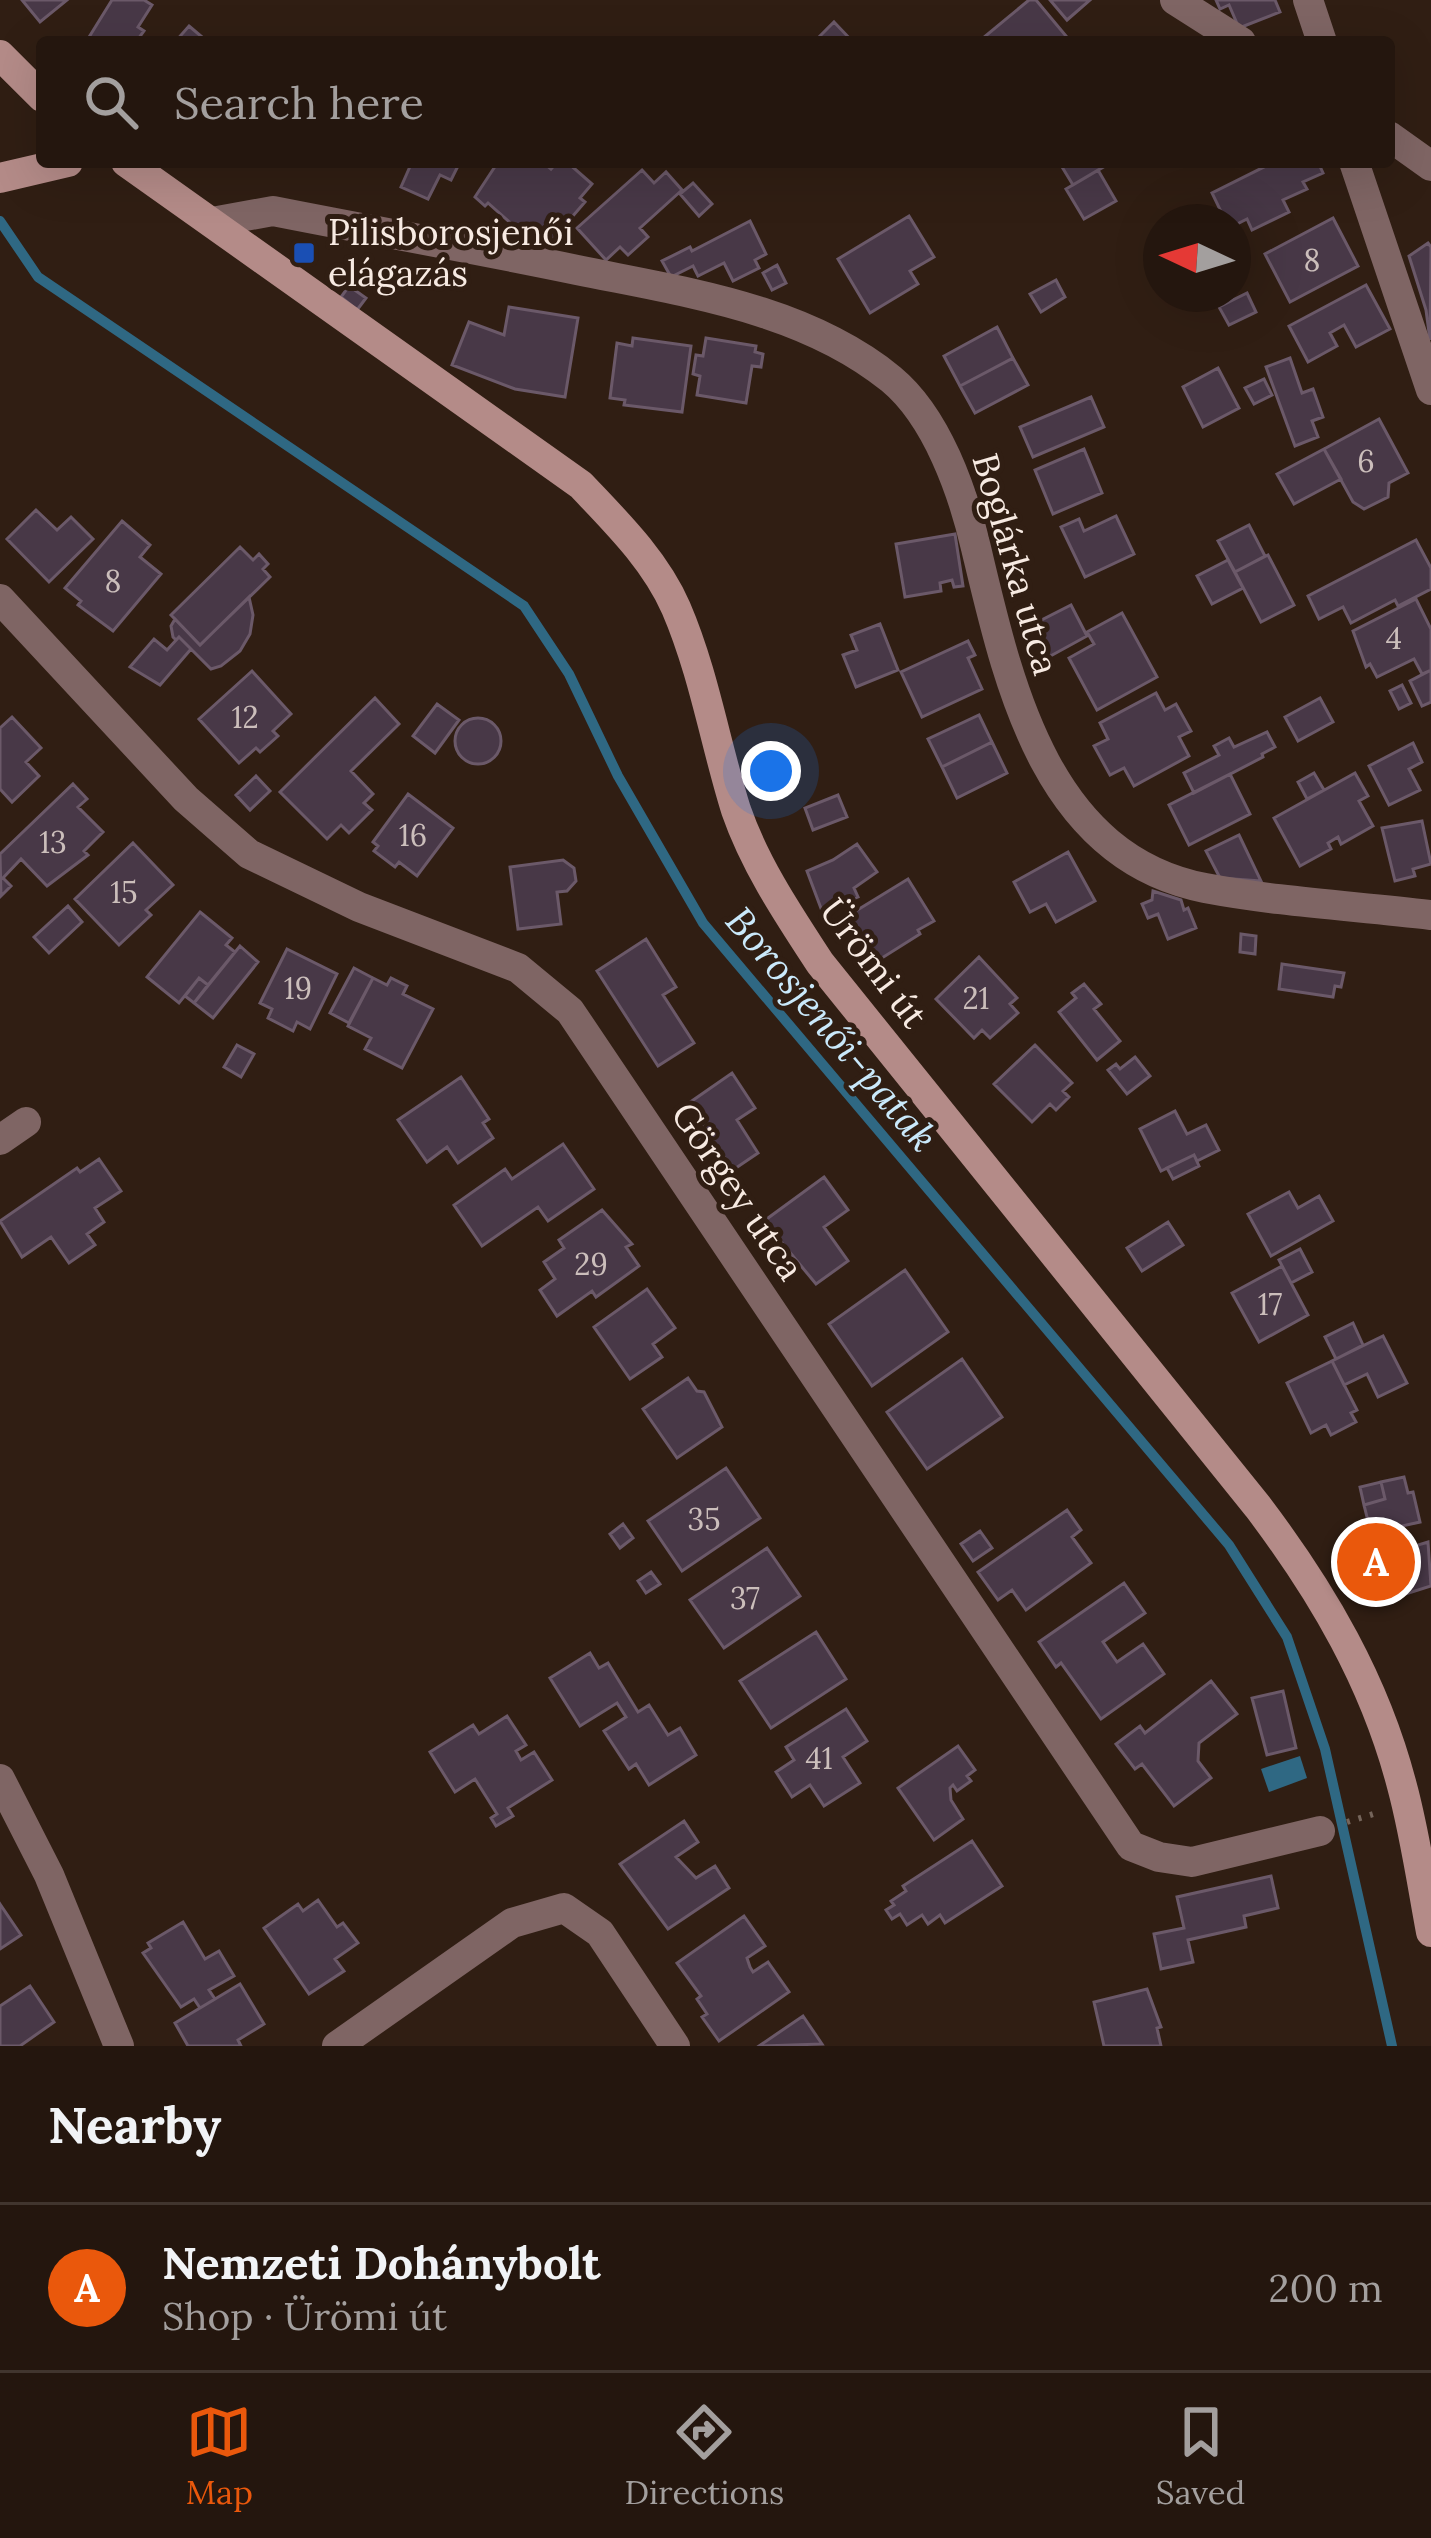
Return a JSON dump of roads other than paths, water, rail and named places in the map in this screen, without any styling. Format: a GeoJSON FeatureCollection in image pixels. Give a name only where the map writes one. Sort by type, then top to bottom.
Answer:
{"type":"FeatureCollection","features":[{"type":"Feature","properties":{"kind":"main road"},"geometry":{"type":"LineString","coordinates":[[0,55],[36,91]]}},
{"type":"Feature","properties":{"kind":"main road"},"geometry":{"type":"LineString","coordinates":[[12,176],[44,168]]}},
{"type":"Feature","properties":{"kind":"main road","name":"Ürömi út"},"geometry":{"type":"LineString","coordinates":[[136,168],[581,485],[634,541],[675,604],[702,682],[737,813],[771,887],[820,963],[1258,1507],[1337,1622],[1361,1670],[1402,1785],[1431,1932]]}},
{"type":"Feature","properties":{"kind":"street"},"geometry":{"type":"LineString","coordinates":[[1175,0],[1232,36]]}},
{"type":"Feature","properties":{"kind":"street"},"geometry":{"type":"LineString","coordinates":[[1308,0],[1320,36]]}},
{"type":"Feature","properties":{"kind":"street"},"geometry":{"type":"LineString","coordinates":[[1395,140],[1431,166]]}},
{"type":"Feature","properties":{"kind":"street"},"geometry":{"type":"LineString","coordinates":[[1356,168],[1431,390]]}},
{"type":"Feature","properties":{"kind":"street","name":"Boglárka utca"},"geometry":{"type":"LineString","coordinates":[[212,222],[273,211],[660,287],[822,334],[894,381],[946,456],[974,538],[1015,699],[1055,779],[1083,819],[1122,853],[1202,888],[1431,915]]}},
{"type":"Feature","properties":{"kind":"street","name":"Görgey utca"},"geometry":{"type":"LineString","coordinates":[[0,599],[186,799],[249,854],[359,907],[518,968],[570,1011],[1131,1846],[1159,1858],[1192,1862],[1321,1831]]}},
{"type":"Feature","properties":{"kind":"street"},"geometry":{"type":"LineString","coordinates":[[0,1140],[26,1122]]}},
{"type":"Feature","properties":{"kind":"street"},"geometry":{"type":"LineString","coordinates":[[0,1779],[49,1875],[119,2046]]}},
{"type":"Feature","properties":{"kind":"street"},"geometry":{"type":"LineString","coordinates":[[337,2046],[512,1923],[564,1908],[600,1933],[675,2046]]}},
{"type":"Feature","properties":{"kind":"water"},"geometry":{"type":"Polygon","coordinates":[[[1300,1756],[1307,1778],[1269,1792],[1261,1769],[1300,1756]]]}},
{"type":"Feature","properties":{"kind":"waterway","name":"Borosjenői-patak"},"geometry":{"type":"LineString","coordinates":[[0,221],[38,277],[524,606],[569,674],[618,776],[703,923],[1229,1545],[1287,1637],[1325,1749],[1392,2046]]}},
{"type":"Feature","properties":{"kind":"place","name":"Pilisborosjenői elágazás"},"geometry":{"type":"Point","coordinates":[304,253]}},
{"type":"Feature","properties":{"kind":"place","name":"Nemzeti Dohánybolt"},"geometry":{"type":"Point","coordinates":[1376,1562]}}]}
